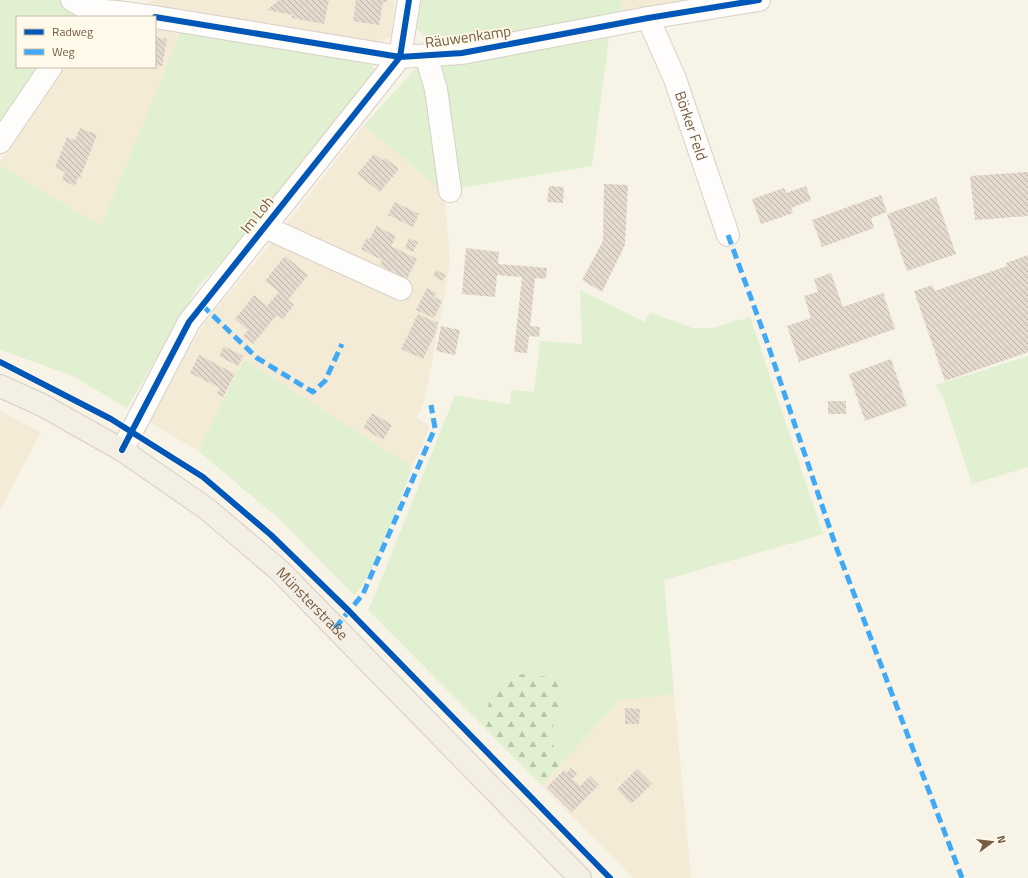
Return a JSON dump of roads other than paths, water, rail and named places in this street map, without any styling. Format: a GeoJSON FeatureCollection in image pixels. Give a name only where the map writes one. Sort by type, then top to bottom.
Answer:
{"type":"FeatureCollection","features":[{"type":"Feature","properties":{"kind":"main road","name":"Münsterstraße"},"geometry":{"type":"LineString","coordinates":[[0,386],[42,405],[122,450],[207,509],[280,571],[580,878]]}},
{"type":"Feature","properties":{"kind":"street","name":"Räuwenkamp"},"geometry":{"type":"LineString","coordinates":[[72,0],[89,10],[112,14],[140,16]]}},
{"type":"Feature","properties":{"kind":"street"},"geometry":{"type":"LineString","coordinates":[[112,14],[139,0]]}},
{"type":"Feature","properties":{"kind":"street","name":"Im Loh"},"geometry":{"type":"LineString","coordinates":[[122,450],[189,322],[400,57],[409,0]]}},
{"type":"Feature","properties":{"kind":"street","name":"Räuwenkamp"},"geometry":{"type":"LineString","coordinates":[[156,17],[400,57],[462,53],[648,18],[759,0]]}},
{"type":"Feature","properties":{"kind":"street","name":"Börker Feld"},"geometry":{"type":"LineString","coordinates":[[648,18],[675,79],[728,235]]}},
{"type":"Feature","properties":{"kind":"street"},"geometry":{"type":"LineString","coordinates":[[426,56],[436,89],[450,191]]}},
{"type":"Feature","properties":{"kind":"street"},"geometry":{"type":"LineString","coordinates":[[0,142],[50,68]]}},
{"type":"Feature","properties":{"kind":"street"},"geometry":{"type":"LineString","coordinates":[[265,227],[401,289]]}}]}
